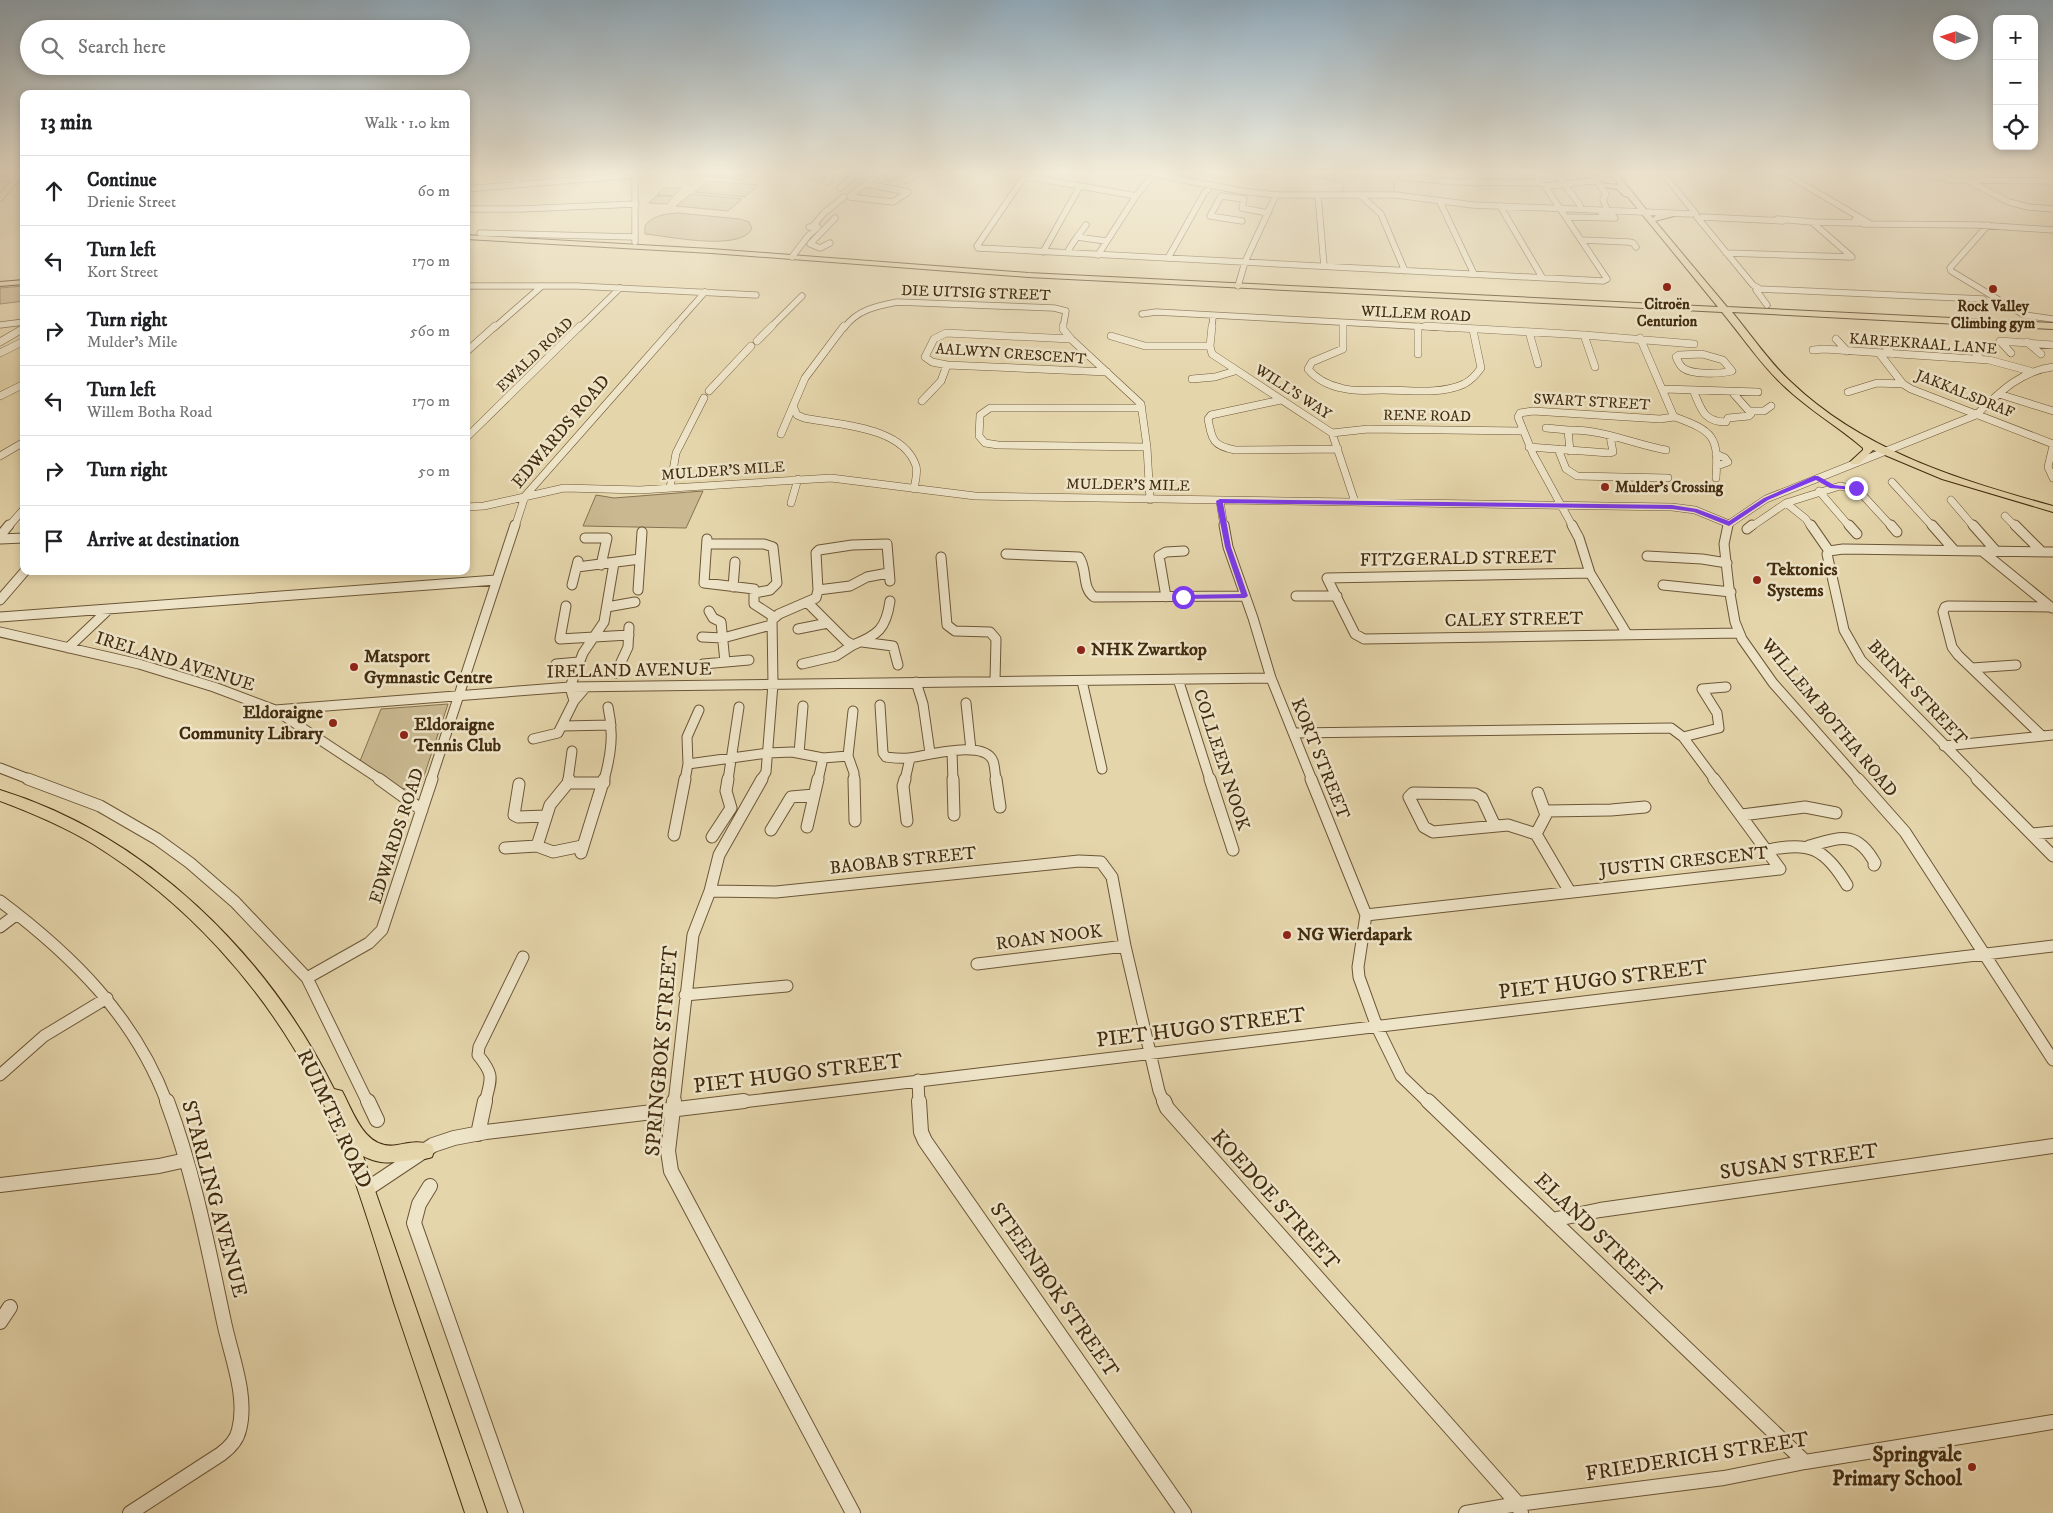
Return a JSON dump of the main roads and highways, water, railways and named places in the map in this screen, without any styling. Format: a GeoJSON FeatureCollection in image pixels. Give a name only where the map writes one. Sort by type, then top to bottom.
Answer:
{"type":"FeatureCollection","features":[{"type":"Feature","properties":{"kind":"main road"},"geometry":{"type":"LineString","coordinates":[[641,242],[790,257],[1028,275],[2053,326]]}},
{"type":"Feature","properties":{"kind":"main road"},"geometry":{"type":"LineString","coordinates":[[1672,242],[1804,396],[1848,429],[1888,451]]}},
{"type":"Feature","properties":{"kind":"main road"},"geometry":{"type":"LineString","coordinates":[[1672,242],[1800,397],[1829,420],[1856,436],[1964,484],[2053,509]]}},
{"type":"Feature","properties":{"kind":"main road"},"geometry":{"type":"LineString","coordinates":[[799,248],[798,255],[815,259]]}},
{"type":"Feature","properties":{"kind":"main road"},"geometry":{"type":"LineString","coordinates":[[0,284],[20,282]]}},
{"type":"Feature","properties":{"kind":"main road"},"geometry":{"type":"LineString","coordinates":[[1855,462],[1866,454],[1868,449],[1856,436]]}},
{"type":"Feature","properties":{"kind":"main road","name":"RUIMTE ROAD"},"geometry":{"type":"LineString","coordinates":[[0,795],[73,826],[152,877],[217,935],[251,971],[285,1021],[318,1076],[367,1189],[476,1513]]}},
{"type":"Feature","properties":{"kind":"main road"},"geometry":{"type":"LineString","coordinates":[[318,1076],[333,1092],[355,1134],[367,1148],[382,1155],[414,1150],[425,1151]]}},
{"type":"Feature","properties":{"kind":"place","name":"Citroën Centurion"},"geometry":{"type":"Point","coordinates":[1667,287]}},
{"type":"Feature","properties":{"kind":"place","name":"Rock Valley Climbing gym"},"geometry":{"type":"Point","coordinates":[1993,289]}},
{"type":"Feature","properties":{"kind":"place","name":"Mulder's Crossing"},"geometry":{"type":"Point","coordinates":[1605,487]}},
{"type":"Feature","properties":{"kind":"place","name":"Tektonics Systems"},"geometry":{"type":"Point","coordinates":[1757,580]}},
{"type":"Feature","properties":{"kind":"place","name":"NHK Zwartkop"},"geometry":{"type":"Point","coordinates":[1081,650]}},
{"type":"Feature","properties":{"kind":"place","name":"Matsport Gymnastic Centre"},"geometry":{"type":"Point","coordinates":[354,667]}},
{"type":"Feature","properties":{"kind":"place","name":"Eldoraigne Community Library"},"geometry":{"type":"Point","coordinates":[333,723]}},
{"type":"Feature","properties":{"kind":"place","name":"Eldoraigne Tennis Club"},"geometry":{"type":"Point","coordinates":[404,735]}},
{"type":"Feature","properties":{"kind":"place","name":"NG Wierdapark"},"geometry":{"type":"Point","coordinates":[1287,935]}},
{"type":"Feature","properties":{"kind":"place","name":"Springvale Primary School"},"geometry":{"type":"Point","coordinates":[1972,1467]}}]}
